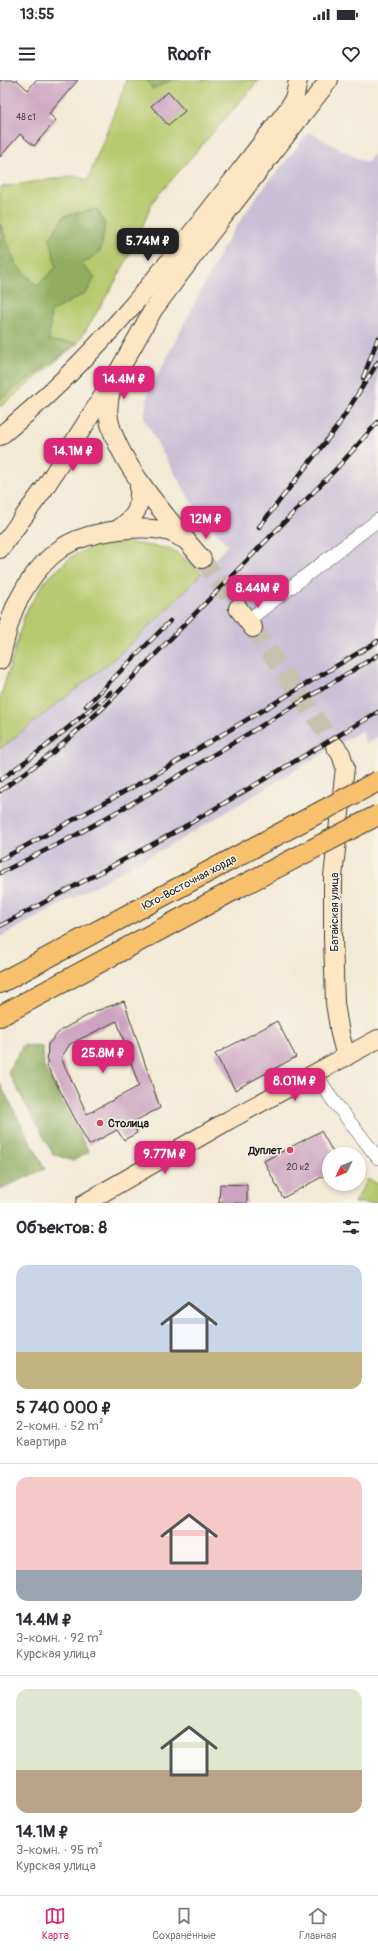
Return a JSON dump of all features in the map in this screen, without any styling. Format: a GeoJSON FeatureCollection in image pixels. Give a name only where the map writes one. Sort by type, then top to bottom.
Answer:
{"type":"FeatureCollection","features":[{"type":"Feature","properties":{"kind":"main road"},"geometry":{"type":"LineString","coordinates":[[0,436],[46,396],[125,316],[289,108],[295,96],[298,80]]}},
{"type":"Feature","properties":{"kind":"main road"},"geometry":{"type":"LineString","coordinates":[[0,549],[44,489],[117,374],[153,310],[177,276],[329,80]]}},
{"type":"Feature","properties":{"kind":"main road"},"geometry":{"type":"LineString","coordinates":[[117,374],[108,399],[110,424],[139,481],[202,559]]}},
{"type":"Feature","properties":{"kind":"main road"},"geometry":{"type":"LineString","coordinates":[[117,530],[131,520],[137,510],[139,481]]}},
{"type":"Feature","properties":{"kind":"main road"},"geometry":{"type":"LineString","coordinates":[[0,660],[17,602],[36,572],[63,547],[89,534],[117,530],[138,529],[169,532],[186,540]]}},
{"type":"Feature","properties":{"kind":"main road","name":"Батайская улица"},"geometry":{"type":"LineString","coordinates":[[335,746],[341,754],[345,767],[333,877],[333,938],[335,1003],[340,1034],[346,1057]]}},
{"type":"Feature","properties":{"kind":"main road","name":"Юго-Восточная хорда"},"geometry":{"type":"LineString","coordinates":[[0,983],[378,781]]}},
{"type":"Feature","properties":{"kind":"main road"},"geometry":{"type":"LineString","coordinates":[[0,1016],[234,890],[378,815]]}},
{"type":"Feature","properties":{"kind":"main road"},"geometry":{"type":"LineString","coordinates":[[85,1203],[229,1120],[378,1039]]}},
{"type":"Feature","properties":{"kind":"street"},"geometry":{"type":"LineString","coordinates":[[246,619],[378,520]]}},
{"type":"Feature","properties":{"kind":"street"},"geometry":{"type":"LineString","coordinates":[[316,1073],[331,1098],[378,1158]]}},
{"type":"Feature","properties":{"kind":"shaded area"},"geometry":{"type":"Polygon","coordinates":[[[309,132],[366,163],[378,149],[378,737],[366,744],[362,730],[176,842],[0,937],[0,749],[115,658],[161,615],[228,545],[195,508],[144,418],[148,394],[226,242],[254,200],[309,132]]]}},
{"type":"Feature","properties":{"kind":"green space"},"geometry":{"type":"Polygon","coordinates":[[[125,80],[259,80],[153,201],[136,242],[115,282],[78,343],[0,407],[0,187],[73,176],[88,180],[126,82],[125,80]]]}},
{"type":"Feature","properties":{"kind":"green space"},"geometry":{"type":"Polygon","coordinates":[[[147,80],[172,80],[152,89],[147,80]]]}},
{"type":"Feature","properties":{"kind":"green space"},"geometry":{"type":"Polygon","coordinates":[[[97,209],[105,224],[101,250],[82,265],[95,277],[87,292],[51,312],[49,341],[78,343],[0,399],[0,223],[16,264],[37,286],[56,267],[50,238],[64,216],[97,209]]]}},
{"type":"Feature","properties":{"kind":"green space"},"geometry":{"type":"Polygon","coordinates":[[[124,542],[172,549],[202,573],[161,615],[115,658],[0,749],[0,699],[26,611],[45,581],[72,556],[98,544],[124,542]]]}},
{"type":"Feature","properties":{"kind":"green space"},"geometry":{"type":"Polygon","coordinates":[[[23,1045],[42,1047],[44,1067],[89,1152],[73,1161],[53,1154],[8,1072],[23,1045]]]}},
{"type":"Feature","properties":{"kind":"green space"},"geometry":{"type":"Polygon","coordinates":[[[0,1084],[45,1169],[0,1189],[0,1084]]]}},
{"type":"Feature","properties":{"kind":"green space"},"geometry":{"type":"Polygon","coordinates":[[[368,1179],[378,1184],[378,1203],[354,1203],[361,1191],[366,1191],[366,1182],[368,1179]]]}},
{"type":"Feature","properties":{"kind":"building"},"geometry":{"type":"Polygon","coordinates":[[[0,80],[17,80],[28,90],[36,80],[78,80],[49,114],[56,120],[34,146],[20,134],[0,157],[0,80]]]}},
{"type":"Feature","properties":{"kind":"building"},"geometry":{"type":"Polygon","coordinates":[[[168,92],[185,111],[168,125],[151,106],[168,92]]]}},
{"type":"Feature","properties":{"kind":"building"},"geometry":{"type":"Polygon","coordinates":[[[124,1001],[160,1108],[133,1122],[137,1133],[124,1140],[117,1130],[89,1145],[47,1066],[48,1044],[61,1030],[96,1011],[124,1001]],[[117,1021],[70,1044],[61,1058],[87,1114],[139,1086],[117,1021]]]}},
{"type":"Feature","properties":{"kind":"building"},"geometry":{"type":"Polygon","coordinates":[[[277,1021],[296,1057],[235,1090],[215,1054],[277,1021]]]}},
{"type":"Feature","properties":{"kind":"building"},"geometry":{"type":"Polygon","coordinates":[[[321,1131],[330,1147],[322,1147],[322,1177],[283,1198],[264,1161],[321,1131]]]}},
{"type":"Feature","properties":{"kind":"building"},"geometry":{"type":"Polygon","coordinates":[[[220,1184],[247,1185],[247,1203],[219,1203],[220,1184]]]}},
{"type":"Feature","properties":{"kind":"tunnel"},"geometry":{"type":"LineString","coordinates":[[202,559],[238,608]]}},
{"type":"Feature","properties":{"kind":"tunnel"},"geometry":{"type":"LineString","coordinates":[[253,628],[335,746]]}},
{"type":"Feature","properties":{"kind":"railway"},"geometry":{"type":"LineString","coordinates":[[363,378],[378,338]]}},
{"type":"Feature","properties":{"kind":"railway"},"geometry":{"type":"LineString","coordinates":[[259,527],[337,427],[378,362]]}},
{"type":"Feature","properties":{"kind":"railway"},"geometry":{"type":"LineString","coordinates":[[0,791],[51,754],[104,707],[337,468],[378,422]]}},
{"type":"Feature","properties":{"kind":"railway"},"geometry":{"type":"LineString","coordinates":[[86,706],[170,621]]}},
{"type":"Feature","properties":{"kind":"railway"},"geometry":{"type":"LineString","coordinates":[[0,860],[153,776],[378,641]]}},
{"type":"Feature","properties":{"kind":"railway"},"geometry":{"type":"LineString","coordinates":[[0,873],[76,835],[162,786],[378,655]]}},
{"type":"Feature","properties":{"kind":"railway"},"geometry":{"type":"LineString","coordinates":[[0,780],[45,747],[111,692]]}},
{"type":"Feature","properties":{"kind":"railway"},"geometry":{"type":"LineString","coordinates":[[0,926],[177,831],[378,712]]}},
{"type":"Feature","properties":{"kind":"place","name":"Столица"},"geometry":{"type":"Point","coordinates":[100,1123]}},
{"type":"Feature","properties":{"kind":"place","name":"Дуплет"},"geometry":{"type":"Point","coordinates":[290,1150]}}]}
